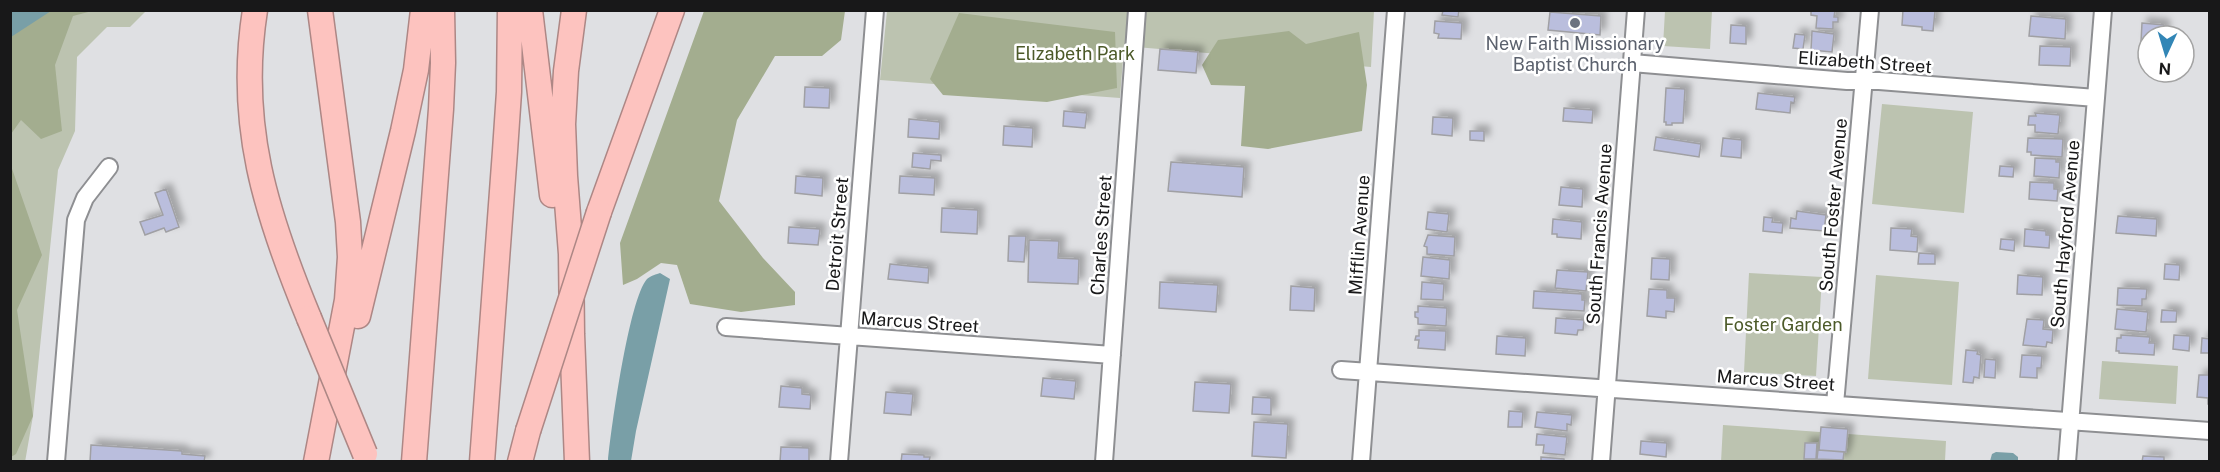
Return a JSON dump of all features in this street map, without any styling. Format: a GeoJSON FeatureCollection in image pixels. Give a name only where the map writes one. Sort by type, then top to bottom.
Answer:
{"type":"FeatureCollection","features":[{"type":"Feature","properties":{"kind":"highway"},"geometry":{"type":"LineString","coordinates":[[255,10],[249,78],[251,128],[270,218],[367,458]]}},
{"type":"Feature","properties":{"kind":"highway"},"geometry":{"type":"LineString","coordinates":[[316,462],[347,300],[350,257],[348,222],[320,10]]}},
{"type":"Feature","properties":{"kind":"highway"},"geometry":{"type":"LineString","coordinates":[[324,426],[348,355],[404,131],[416,70],[423,10]]}},
{"type":"Feature","properties":{"kind":"highway"},"geometry":{"type":"LineString","coordinates":[[414,462],[441,109],[442,10]]}},
{"type":"Feature","properties":{"kind":"highway"},"geometry":{"type":"LineString","coordinates":[[482,462],[507,127],[510,10]]}},
{"type":"Feature","properties":{"kind":"highway"},"geometry":{"type":"LineString","coordinates":[[530,10],[547,158],[572,334]]}},
{"type":"Feature","properties":{"kind":"highway"},"geometry":{"type":"LineString","coordinates":[[574,10],[566,72],[563,124],[571,254],[577,462]]}},
{"type":"Feature","properties":{"kind":"highway"},"geometry":{"type":"LineString","coordinates":[[520,462],[599,212],[672,10]]}},
{"type":"Feature","properties":{"kind":"street","name":"Detroit Street"},"geometry":{"type":"LineString","coordinates":[[839,462],[875,10]]}},
{"type":"Feature","properties":{"kind":"street","name":"Charles Street"},"geometry":{"type":"LineString","coordinates":[[1104,462],[1137,10]]}},
{"type":"Feature","properties":{"kind":"street","name":"Mifflin Avenue"},"geometry":{"type":"LineString","coordinates":[[1361,462],[1396,10]]}},
{"type":"Feature","properties":{"kind":"street","name":"South Francis Avenue"},"geometry":{"type":"LineString","coordinates":[[1601,462],[1636,10]]}},
{"type":"Feature","properties":{"kind":"street","name":"South Foster Avenue"},"geometry":{"type":"LineString","coordinates":[[1835,404],[1870,10]]}},
{"type":"Feature","properties":{"kind":"street","name":"South Hayford Avenue"},"geometry":{"type":"LineString","coordinates":[[2067,462],[2103,10]]}},
{"type":"Feature","properties":{"kind":"street","name":"Elizabeth Street"},"geometry":{"type":"LineString","coordinates":[[1632,63],[2096,98]]}},
{"type":"Feature","properties":{"kind":"street"},"geometry":{"type":"LineString","coordinates":[[56,462],[76,220],[85,198],[110,167]]}},
{"type":"Feature","properties":{"kind":"street","name":"Marcus Street"},"geometry":{"type":"LineString","coordinates":[[726,327],[1112,355]]}},
{"type":"Feature","properties":{"kind":"street","name":"Marcus Street"},"geometry":{"type":"LineString","coordinates":[[1341,370],[2210,431]]}},
{"type":"Feature","properties":{"kind":"green space"},"geometry":{"type":"Polygon","coordinates":[[[10,11],[146,11],[130,27],[107,27],[77,57],[75,131],[58,170],[33,416],[25,462],[10,461],[10,11]]]}},
{"type":"Feature","properties":{"kind":"green space"},"geometry":{"type":"Polygon","coordinates":[[[32,11],[92,11],[73,16],[55,65],[62,131],[41,139],[21,120],[11,134],[11,27],[32,11]]]}},
{"type":"Feature","properties":{"kind":"green space"},"geometry":{"type":"Polygon","coordinates":[[[704,11],[845,11],[841,40],[822,56],[775,56],[737,120],[719,201],[763,258],[795,292],[795,305],[741,312],[690,304],[677,265],[661,263],[637,279],[623,285],[620,243],[704,11]]]}},
{"type":"Feature","properties":{"kind":"green space","name":"Elizabeth Park"},"geometry":{"type":"Polygon","coordinates":[[[887,11],[1374,11],[1371,67],[1124,46],[1120,98],[880,80],[887,11]]]}},
{"type":"Feature","properties":{"kind":"green space"},"geometry":{"type":"Polygon","coordinates":[[[1665,11],[1712,11],[1710,49],[1663,46],[1665,11]]]}},
{"type":"Feature","properties":{"kind":"green space"},"geometry":{"type":"Polygon","coordinates":[[[959,13],[1115,32],[1117,88],[1047,102],[943,95],[930,79],[959,13]]]}},
{"type":"Feature","properties":{"kind":"green space"},"geometry":{"type":"Polygon","coordinates":[[[1289,31],[1306,44],[1359,32],[1367,85],[1362,131],[1268,149],[1241,146],[1245,86],[1211,85],[1202,65],[1218,40],[1289,31]]]}},
{"type":"Feature","properties":{"kind":"green space"},"geometry":{"type":"Polygon","coordinates":[[[1882,104],[1973,112],[1964,213],[1872,204],[1882,104]]]}},
{"type":"Feature","properties":{"kind":"green space"},"geometry":{"type":"Polygon","coordinates":[[[10,163],[42,255],[17,310],[33,416],[16,454],[11,457],[10,163]]]}},
{"type":"Feature","properties":{"kind":"green space","name":"Foster Garden"},"geometry":{"type":"Polygon","coordinates":[[[1749,273],[1822,277],[1816,376],[1744,372],[1749,273]]]}},
{"type":"Feature","properties":{"kind":"green space"},"geometry":{"type":"Polygon","coordinates":[[[1876,275],[1959,282],[1952,385],[1868,379],[1876,275]]]}},
{"type":"Feature","properties":{"kind":"green space"},"geometry":{"type":"Polygon","coordinates":[[[2102,361],[2178,366],[2176,404],[2099,399],[2102,361]]]}},
{"type":"Feature","properties":{"kind":"green space"},"geometry":{"type":"Polygon","coordinates":[[[1723,425],[1946,441],[1945,461],[1721,462],[1723,425]]]}},
{"type":"Feature","properties":{"kind":"water"},"geometry":{"type":"Polygon","coordinates":[[[11,10],[51,10],[51,11],[11,37],[11,10]]]}},
{"type":"Feature","properties":{"kind":"water"},"geometry":{"type":"Polygon","coordinates":[[[660,273],[670,279],[631,461],[608,461],[622,366],[634,311],[640,291],[647,279],[660,273]]]}},
{"type":"Feature","properties":{"kind":"water"},"geometry":{"type":"Polygon","coordinates":[[[1996,452],[2013,453],[2018,457],[2018,461],[1990,461],[1992,454],[1996,452]]]}},
{"type":"Feature","properties":{"kind":"building"},"geometry":{"type":"Polygon","coordinates":[[[1443,10],[1459,10],[1458,17],[1442,15],[1443,10]]]}},
{"type":"Feature","properties":{"kind":"building"},"geometry":{"type":"Polygon","coordinates":[[[1811,10],[1835,10],[1834,17],[1838,17],[1838,22],[1833,22],[1833,29],[1816,28],[1817,16],[1811,15],[1811,10]]]}},
{"type":"Feature","properties":{"kind":"building"},"geometry":{"type":"Polygon","coordinates":[[[1903,10],[1935,11],[1933,31],[1922,30],[1922,27],[1902,25],[1903,10]]]}},
{"type":"Feature","properties":{"kind":"building","name":"New Faith Missionary Baptist Church"},"geometry":{"type":"Polygon","coordinates":[[[1550,12],[1601,16],[1600,35],[1548,30],[1550,12]]]}},
{"type":"Feature","properties":{"kind":"building"},"geometry":{"type":"Polygon","coordinates":[[[2031,16],[2066,19],[2065,39],[2029,36],[2031,16]]]}},
{"type":"Feature","properties":{"kind":"building"},"geometry":{"type":"Polygon","coordinates":[[[1435,21],[1462,23],[1461,39],[1438,38],[1439,34],[1434,33],[1435,21]]]}},
{"type":"Feature","properties":{"kind":"building"},"geometry":{"type":"Polygon","coordinates":[[[1731,25],[1746,26],[1746,44],[1730,43],[1731,25]]]}},
{"type":"Feature","properties":{"kind":"building"},"geometry":{"type":"Polygon","coordinates":[[[1812,31],[1834,34],[1832,52],[1811,50],[1812,31]]]}},
{"type":"Feature","properties":{"kind":"building"},"geometry":{"type":"Polygon","coordinates":[[[1795,34],[1805,35],[1803,49],[1793,48],[1795,34]]]}},
{"type":"Feature","properties":{"kind":"building"},"geometry":{"type":"Polygon","coordinates":[[[2040,46],[2071,47],[2070,66],[2039,65],[2040,46]]]}},
{"type":"Feature","properties":{"kind":"building"},"geometry":{"type":"Polygon","coordinates":[[[1160,49],[1198,52],[1196,73],[1158,70],[1160,49]]]}},
{"type":"Feature","properties":{"kind":"building"},"geometry":{"type":"Polygon","coordinates":[[[805,87],[830,88],[829,108],[804,107],[805,87]]]}},
{"type":"Feature","properties":{"kind":"building"},"geometry":{"type":"Polygon","coordinates":[[[1666,88],[1685,89],[1683,123],[1666,125],[1664,122],[1666,88]]]}},
{"type":"Feature","properties":{"kind":"building"},"geometry":{"type":"Polygon","coordinates":[[[1758,93],[1795,97],[1794,103],[1791,102],[1790,113],[1756,109],[1758,93]]]}},
{"type":"Feature","properties":{"kind":"building"},"geometry":{"type":"Polygon","coordinates":[[[1564,108],[1593,110],[1592,123],[1563,121],[1564,108]]]}},
{"type":"Feature","properties":{"kind":"building"},"geometry":{"type":"Polygon","coordinates":[[[1064,111],[1087,113],[1085,128],[1063,126],[1064,111]]]}},
{"type":"Feature","properties":{"kind":"building"},"geometry":{"type":"Polygon","coordinates":[[[2035,113],[2060,115],[2058,134],[2035,132],[2035,125],[2028,125],[2029,116],[2036,116],[2035,113]]]}},
{"type":"Feature","properties":{"kind":"building"},"geometry":{"type":"Polygon","coordinates":[[[1433,117],[1453,118],[1452,136],[1432,134],[1433,117]]]}},
{"type":"Feature","properties":{"kind":"building"},"geometry":{"type":"Polygon","coordinates":[[[909,119],[940,122],[939,139],[908,137],[909,119]]]}},
{"type":"Feature","properties":{"kind":"building"},"geometry":{"type":"Polygon","coordinates":[[[1004,126],[1033,128],[1032,147],[1003,145],[1004,126]]]}},
{"type":"Feature","properties":{"kind":"building"},"geometry":{"type":"Polygon","coordinates":[[[1470,131],[1484,131],[1484,141],[1470,140],[1470,131]]]}},
{"type":"Feature","properties":{"kind":"building"},"geometry":{"type":"Polygon","coordinates":[[[1656,137],[1701,144],[1699,157],[1654,150],[1656,137]]]}},
{"type":"Feature","properties":{"kind":"building"},"geometry":{"type":"Polygon","coordinates":[[[1723,138],[1742,140],[1741,158],[1721,156],[1723,138]]]}},
{"type":"Feature","properties":{"kind":"building"},"geometry":{"type":"Polygon","coordinates":[[[2028,138],[2063,139],[2062,157],[2031,155],[2031,152],[2027,152],[2028,138]]]}},
{"type":"Feature","properties":{"kind":"building"},"geometry":{"type":"Polygon","coordinates":[[[913,153],[941,155],[941,161],[931,160],[930,169],[912,167],[913,153]]]}},
{"type":"Feature","properties":{"kind":"building"},"geometry":{"type":"Polygon","coordinates":[[[2035,158],[2056,159],[2056,162],[2060,162],[2059,178],[2034,176],[2035,158]]]}},
{"type":"Feature","properties":{"kind":"building"},"geometry":{"type":"Polygon","coordinates":[[[1171,162],[1244,167],[1242,197],[1168,191],[1171,162]]]}},
{"type":"Feature","properties":{"kind":"building"},"geometry":{"type":"Polygon","coordinates":[[[2000,166],[2014,167],[2013,177],[1999,176],[2000,166]]]}},
{"type":"Feature","properties":{"kind":"building"},"geometry":{"type":"Polygon","coordinates":[[[796,176],[823,178],[822,196],[795,193],[796,176]]]}},
{"type":"Feature","properties":{"kind":"building"},"geometry":{"type":"Polygon","coordinates":[[[900,176],[935,178],[934,195],[899,193],[900,176]]]}},
{"type":"Feature","properties":{"kind":"building"},"geometry":{"type":"Polygon","coordinates":[[[2030,182],[2054,183],[2054,189],[2058,189],[2057,201],[2029,199],[2030,182]]]}},
{"type":"Feature","properties":{"kind":"building"},"geometry":{"type":"Polygon","coordinates":[[[1561,187],[1583,189],[1582,207],[1559,205],[1561,187]]]}},
{"type":"Feature","properties":{"kind":"building"},"geometry":{"type":"Polygon","coordinates":[[[166,189],[179,227],[166,232],[164,228],[145,235],[140,222],[163,215],[155,193],[166,189]]]}},
{"type":"Feature","properties":{"kind":"building"},"geometry":{"type":"Polygon","coordinates":[[[942,208],[978,210],[977,234],[941,232],[942,208]]]}},
{"type":"Feature","properties":{"kind":"building"},"geometry":{"type":"Polygon","coordinates":[[[1797,211],[1826,215],[1824,231],[1790,228],[1791,218],[1796,219],[1797,211]]]}},
{"type":"Feature","properties":{"kind":"building"},"geometry":{"type":"Polygon","coordinates":[[[1428,212],[1449,214],[1447,232],[1426,229],[1428,212]]]}},
{"type":"Feature","properties":{"kind":"building"},"geometry":{"type":"Polygon","coordinates":[[[2118,216],[2157,219],[2156,236],[2116,233],[2118,216]]]}},
{"type":"Feature","properties":{"kind":"building"},"geometry":{"type":"Polygon","coordinates":[[[1764,217],[1773,218],[1772,222],[1783,223],[1782,233],[1763,231],[1764,217]]]}},
{"type":"Feature","properties":{"kind":"building"},"geometry":{"type":"Polygon","coordinates":[[[1553,219],[1582,222],[1581,239],[1557,237],[1557,234],[1552,234],[1553,219]]]}},
{"type":"Feature","properties":{"kind":"building"},"geometry":{"type":"Polygon","coordinates":[[[789,227],[820,229],[818,245],[788,243],[789,227]]]}},
{"type":"Feature","properties":{"kind":"building"},"geometry":{"type":"Polygon","coordinates":[[[1891,228],[1912,229],[1911,236],[1918,237],[1917,252],[1890,250],[1891,228]]]}},
{"type":"Feature","properties":{"kind":"building"},"geometry":{"type":"Polygon","coordinates":[[[2025,229],[2046,231],[2046,235],[2050,235],[2049,248],[2024,246],[2025,229]]]}},
{"type":"Feature","properties":{"kind":"building"},"geometry":{"type":"Polygon","coordinates":[[[1428,235],[1455,237],[1454,256],[1427,254],[1427,247],[1424,246],[1428,235]]]}},
{"type":"Feature","properties":{"kind":"building"},"geometry":{"type":"Polygon","coordinates":[[[1009,236],[1026,236],[1024,262],[1008,261],[1009,236]]]}},
{"type":"Feature","properties":{"kind":"building"},"geometry":{"type":"Polygon","coordinates":[[[2001,239],[2015,240],[2014,251],[2000,249],[2001,239]]]}},
{"type":"Feature","properties":{"kind":"building"},"geometry":{"type":"Polygon","coordinates":[[[1029,240],[1059,241],[1058,258],[1079,259],[1078,284],[1028,282],[1029,240]]]}},
{"type":"Feature","properties":{"kind":"building"},"geometry":{"type":"Polygon","coordinates":[[[1919,253],[1935,254],[1935,264],[1918,264],[1919,253]]]}},
{"type":"Feature","properties":{"kind":"building"},"geometry":{"type":"Polygon","coordinates":[[[1423,257],[1450,260],[1449,279],[1421,276],[1423,257]]]}},
{"type":"Feature","properties":{"kind":"building"},"geometry":{"type":"Polygon","coordinates":[[[1652,258],[1670,259],[1669,280],[1651,279],[1652,258]]]}},
{"type":"Feature","properties":{"kind":"building"},"geometry":{"type":"Polygon","coordinates":[[[890,264],[929,268],[928,283],[888,279],[890,264]]]}},
{"type":"Feature","properties":{"kind":"building"},"geometry":{"type":"Polygon","coordinates":[[[2165,264],[2180,265],[2179,280],[2164,279],[2165,264]]]}},
{"type":"Feature","properties":{"kind":"building"},"geometry":{"type":"Polygon","coordinates":[[[1557,270],[1588,272],[1586,291],[1555,288],[1557,270]]]}},
{"type":"Feature","properties":{"kind":"building"},"geometry":{"type":"Polygon","coordinates":[[[2018,275],[2043,277],[2042,295],[2017,294],[2018,275]]]}},
{"type":"Feature","properties":{"kind":"building"},"geometry":{"type":"Polygon","coordinates":[[[1160,282],[1218,285],[1216,312],[1159,308],[1160,282]]]}},
{"type":"Feature","properties":{"kind":"building"},"geometry":{"type":"Polygon","coordinates":[[[1422,282],[1444,284],[1443,300],[1421,299],[1422,282]]]}},
{"type":"Feature","properties":{"kind":"building"},"geometry":{"type":"Polygon","coordinates":[[[1291,286],[1315,288],[1314,311],[1290,310],[1291,286]]]}},
{"type":"Feature","properties":{"kind":"building"},"geometry":{"type":"Polygon","coordinates":[[[2118,288],[2147,289],[2146,299],[2142,299],[2142,306],[2117,305],[2118,288]]]}},
{"type":"Feature","properties":{"kind":"building"},"geometry":{"type":"Polygon","coordinates":[[[1649,289],[1667,290],[1667,298],[1675,298],[1674,312],[1666,311],[1666,318],[1647,316],[1649,289]]]}},
{"type":"Feature","properties":{"kind":"building"},"geometry":{"type":"Polygon","coordinates":[[[1534,291],[1582,294],[1582,300],[1585,300],[1584,311],[1533,308],[1534,291]]]}},
{"type":"Feature","properties":{"kind":"building"},"geometry":{"type":"Polygon","coordinates":[[[1418,306],[1447,308],[1446,326],[1418,324],[1415,312],[1418,312],[1418,306]]]}},
{"type":"Feature","properties":{"kind":"building"},"geometry":{"type":"Polygon","coordinates":[[[2117,309],[2148,312],[2146,332],[2115,329],[2117,309]]]}},
{"type":"Feature","properties":{"kind":"building"},"geometry":{"type":"Polygon","coordinates":[[[2162,310],[2177,311],[2176,322],[2161,322],[2162,310]]]}},
{"type":"Feature","properties":{"kind":"building"},"geometry":{"type":"Polygon","coordinates":[[[1556,318],[1584,320],[1583,330],[1578,330],[1577,335],[1555,333],[1556,318]]]}},
{"type":"Feature","properties":{"kind":"building"},"geometry":{"type":"Polygon","coordinates":[[[2027,319],[2044,320],[2043,329],[2053,330],[2052,343],[2047,342],[2046,347],[2023,345],[2027,319]]]}},
{"type":"Feature","properties":{"kind":"building"},"geometry":{"type":"Polygon","coordinates":[[[1419,330],[1446,331],[1445,350],[1418,348],[1419,340],[1415,340],[1416,336],[1419,336],[1419,330]]]}},
{"type":"Feature","properties":{"kind":"building"},"geometry":{"type":"Polygon","coordinates":[[[2121,335],[2150,337],[2149,343],[2155,343],[2154,355],[2119,353],[2116,351],[2117,338],[2121,338],[2121,335]]]}},
{"type":"Feature","properties":{"kind":"building"},"geometry":{"type":"Polygon","coordinates":[[[2174,335],[2190,336],[2189,351],[2173,349],[2174,335]]]}},
{"type":"Feature","properties":{"kind":"building"},"geometry":{"type":"Polygon","coordinates":[[[1497,336],[1526,338],[1525,356],[1496,354],[1497,336]]]}},
{"type":"Feature","properties":{"kind":"building"},"geometry":{"type":"Polygon","coordinates":[[[2202,338],[2210,339],[2210,353],[2201,353],[2202,338]]]}},
{"type":"Feature","properties":{"kind":"building"},"geometry":{"type":"Polygon","coordinates":[[[1966,350],[1978,351],[1977,354],[1981,355],[1979,378],[1974,377],[1973,383],[1963,382],[1966,350]]]}},
{"type":"Feature","properties":{"kind":"building"},"geometry":{"type":"Polygon","coordinates":[[[2022,355],[2042,356],[2041,368],[2037,368],[2037,378],[2020,377],[2022,355]]]}},
{"type":"Feature","properties":{"kind":"building"},"geometry":{"type":"Polygon","coordinates":[[[1985,359],[1996,360],[1995,378],[1984,377],[1985,359]]]}},
{"type":"Feature","properties":{"kind":"building"},"geometry":{"type":"Polygon","coordinates":[[[2199,375],[2210,375],[2210,404],[2208,404],[2208,398],[2197,397],[2199,375]]]}},
{"type":"Feature","properties":{"kind":"building"},"geometry":{"type":"Polygon","coordinates":[[[1043,378],[1076,381],[1074,399],[1041,396],[1043,378]]]}},
{"type":"Feature","properties":{"kind":"building"},"geometry":{"type":"Polygon","coordinates":[[[1195,382],[1231,384],[1229,413],[1193,411],[1195,382]]]}},
{"type":"Feature","properties":{"kind":"building"},"geometry":{"type":"Polygon","coordinates":[[[781,386],[802,388],[802,394],[811,395],[810,409],[779,407],[781,386]]]}},
{"type":"Feature","properties":{"kind":"building"},"geometry":{"type":"Polygon","coordinates":[[[886,392],[913,394],[911,415],[884,413],[886,392]]]}},
{"type":"Feature","properties":{"kind":"building"},"geometry":{"type":"Polygon","coordinates":[[[1253,397],[1271,398],[1271,415],[1252,414],[1253,397]]]}},
{"type":"Feature","properties":{"kind":"building"},"geometry":{"type":"Polygon","coordinates":[[[1509,411],[1523,412],[1522,427],[1508,427],[1509,411]]]}},
{"type":"Feature","properties":{"kind":"building"},"geometry":{"type":"Polygon","coordinates":[[[1537,412],[1572,415],[1571,425],[1567,424],[1567,431],[1535,427],[1537,412]]]}},
{"type":"Feature","properties":{"kind":"building"},"geometry":{"type":"Polygon","coordinates":[[[1254,422],[1288,424],[1286,458],[1252,456],[1254,422]]]}},
{"type":"Feature","properties":{"kind":"building"},"geometry":{"type":"Polygon","coordinates":[[[1821,427],[1848,429],[1846,452],[1819,450],[1821,427]]]}},
{"type":"Feature","properties":{"kind":"building"},"geometry":{"type":"Polygon","coordinates":[[[1537,434],[1567,437],[1565,455],[1543,453],[1544,445],[1536,445],[1537,434]]]}},
{"type":"Feature","properties":{"kind":"building"},"geometry":{"type":"Polygon","coordinates":[[[1641,441],[1667,443],[1666,457],[1640,454],[1641,441]]]}},
{"type":"Feature","properties":{"kind":"building"},"geometry":{"type":"Polygon","coordinates":[[[1805,443],[1817,443],[1816,459],[1804,459],[1805,443]]]}},
{"type":"Feature","properties":{"kind":"building"},"geometry":{"type":"Polygon","coordinates":[[[91,445],[182,451],[182,454],[205,456],[204,462],[90,462],[91,445]]]}},
{"type":"Feature","properties":{"kind":"building"},"geometry":{"type":"Polygon","coordinates":[[[781,447],[809,448],[809,462],[780,462],[781,447]]]}},
{"type":"Feature","properties":{"kind":"building"},"geometry":{"type":"Polygon","coordinates":[[[1818,450],[1844,452],[1843,460],[1817,459],[1818,450]]]}},
{"type":"Feature","properties":{"kind":"building"},"geometry":{"type":"Polygon","coordinates":[[[902,454],[924,455],[924,457],[930,457],[929,462],[901,462],[902,454]]]}},
{"type":"Feature","properties":{"kind":"building"},"geometry":{"type":"Polygon","coordinates":[[[2143,456],[2164,457],[2164,462],[2142,462],[2143,456]]]}},
{"type":"Feature","properties":{"kind":"building"},"geometry":{"type":"Polygon","coordinates":[[[1541,457],[1564,459],[1564,462],[1541,462],[1541,457]]]}},
{"type":"Feature","properties":{"kind":"place","name":"New Faith Missionary Baptist Church"},"geometry":{"type":"Point","coordinates":[1575,23]}}]}
